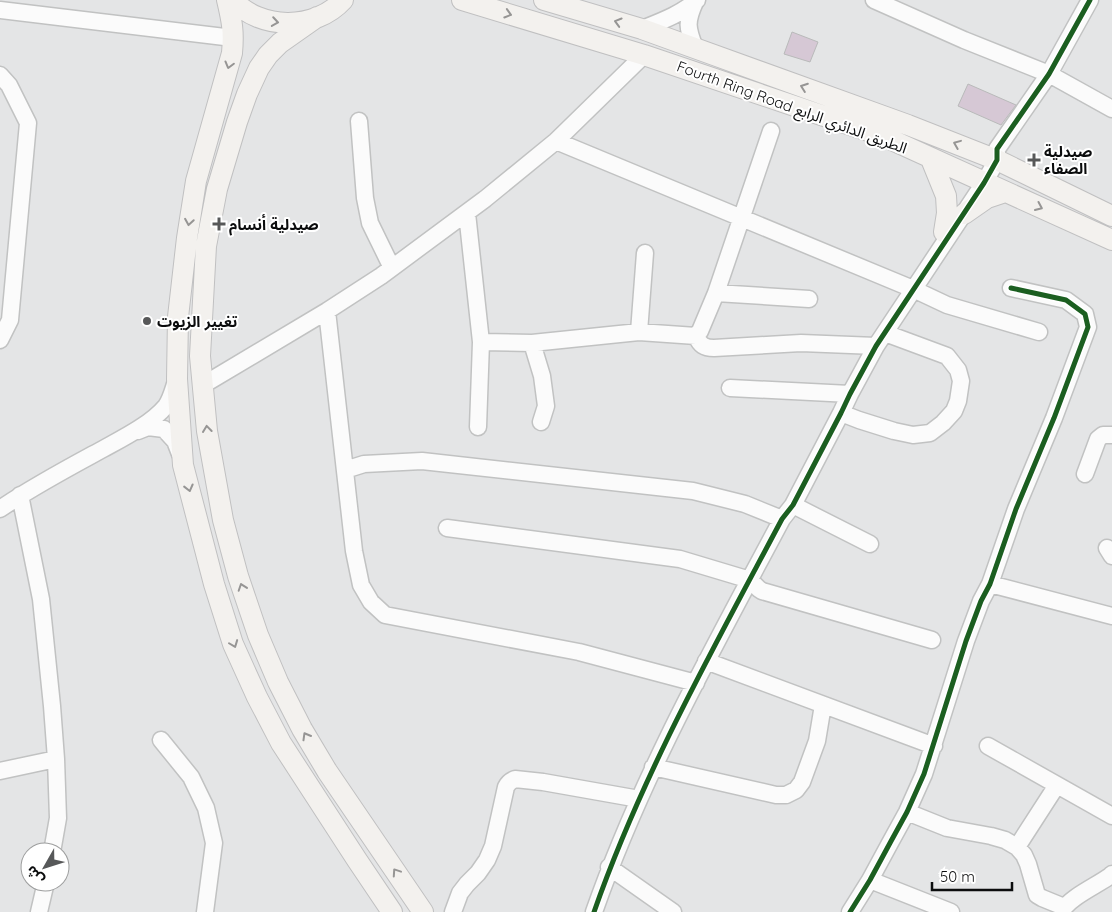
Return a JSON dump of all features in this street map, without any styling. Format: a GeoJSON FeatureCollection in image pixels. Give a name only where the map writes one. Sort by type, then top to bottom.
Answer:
{"type":"FeatureCollection","features":[{"type":"Feature","properties":{"kind":"main road"},"geometry":{"type":"LineString","coordinates":[[227,0],[232,24],[232,53],[196,181],[178,317],[177,379],[184,465],[214,584],[233,644],[256,697],[281,743],[356,860],[392,912]]}},
{"type":"Feature","properties":{"kind":"main road"},"geometry":{"type":"LineString","coordinates":[[233,0],[250,14],[266,20],[283,23],[300,22],[317,17]]}},
{"type":"Feature","properties":{"kind":"main road","name":"Fourth Ring Road الطريق الدائري الرابع"},"geometry":{"type":"LineString","coordinates":[[462,0],[644,55],[883,136],[1112,240]]}},
{"type":"Feature","properties":{"kind":"main road","name":"Fourth Ring Road الطريق الدائري الرابع"},"geometry":{"type":"LineString","coordinates":[[544,0],[642,29],[993,155],[1112,216]]}},
{"type":"Feature","properties":{"kind":"main road"},"geometry":{"type":"LineString","coordinates":[[344,1],[280,43],[259,68],[246,94],[217,189],[206,246],[200,356],[207,431],[223,520],[238,576],[258,635],[278,682],[327,771],[423,912]]}},
{"type":"Feature","properties":{"kind":"main road"},"geometry":{"type":"LineString","coordinates":[[931,159],[946,196],[947,213],[944,232]]}},
{"type":"Feature","properties":{"kind":"main road"},"geometry":{"type":"LineString","coordinates":[[964,214],[987,198],[1005,192]]}},
{"type":"Feature","properties":{"kind":"main road"},"geometry":{"type":"LineString","coordinates":[[356,860],[378,845]]}},
{"type":"Feature","properties":{"kind":"street"},"geometry":{"type":"LineString","coordinates":[[874,0],[964,40],[1049,74],[1112,110]]}},
{"type":"Feature","properties":{"kind":"street"},"geometry":{"type":"LineString","coordinates":[[937,252],[944,232],[979,180],[993,155],[1049,74],[1090,0]]}},
{"type":"Feature","properties":{"kind":"street"},"geometry":{"type":"LineString","coordinates":[[642,29],[686,10],[696,1]]}},
{"type":"Feature","properties":{"kind":"street"},"geometry":{"type":"LineString","coordinates":[[695,48],[688,24],[689,16],[696,1]]}},
{"type":"Feature","properties":{"kind":"street"},"geometry":{"type":"LineString","coordinates":[[0,10],[233,38]]}},
{"type":"Feature","properties":{"kind":"street"},"geometry":{"type":"LineString","coordinates":[[203,385],[327,311],[392,268],[467,212],[556,141],[644,55]]}},
{"type":"Feature","properties":{"kind":"street"},"geometry":{"type":"LineString","coordinates":[[0,75],[9,85],[28,123],[10,320],[0,340]]}},
{"type":"Feature","properties":{"kind":"street"},"geometry":{"type":"LineString","coordinates":[[359,121],[365,198],[370,223],[392,268]]}},
{"type":"Feature","properties":{"kind":"street"},"geometry":{"type":"LineString","coordinates":[[696,336],[716,294],[771,131]]}},
{"type":"Feature","properties":{"kind":"street"},"geometry":{"type":"LineString","coordinates":[[556,141],[913,289],[947,305],[1039,332]]}},
{"type":"Feature","properties":{"kind":"street"},"geometry":{"type":"LineString","coordinates":[[594,912],[609,868],[639,798],[706,661],[880,340],[964,214],[979,180]]}},
{"type":"Feature","properties":{"kind":"street"},"geometry":{"type":"LineString","coordinates":[[467,212],[481,342],[478,427]]}},
{"type":"Feature","properties":{"kind":"street"},"geometry":{"type":"LineString","coordinates":[[639,332],[644,253]]}},
{"type":"Feature","properties":{"kind":"street"},"geometry":{"type":"LineString","coordinates":[[850,912],[870,880],[907,812],[924,774],[966,641],[990,584],[1016,509],[1054,418],[1088,327],[1085,314],[1066,300],[1011,288]]}},
{"type":"Feature","properties":{"kind":"street"},"geometry":{"type":"LineString","coordinates":[[716,294],[810,299]]}},
{"type":"Feature","properties":{"kind":"street"},"geometry":{"type":"LineString","coordinates":[[327,311],[354,551],[362,585],[371,602],[386,615],[579,652],[696,684]]}},
{"type":"Feature","properties":{"kind":"street"},"geometry":{"type":"LineString","coordinates":[[481,342],[532,342],[639,332],[696,336]]}},
{"type":"Feature","properties":{"kind":"street"},"geometry":{"type":"LineString","coordinates":[[696,336],[699,343],[703,346],[714,348],[880,340],[947,356],[958,370],[961,381],[958,401],[954,411],[930,433],[913,435],[859,420],[841,412]]}},
{"type":"Feature","properties":{"kind":"street"},"geometry":{"type":"LineString","coordinates":[[532,342],[542,376],[546,406],[541,422]]}},
{"type":"Feature","properties":{"kind":"street"},"geometry":{"type":"LineString","coordinates":[[0,509],[20,495],[133,432],[155,416],[166,405],[177,379]]}},
{"type":"Feature","properties":{"kind":"street"},"geometry":{"type":"LineString","coordinates":[[730,388],[850,394]]}},
{"type":"Feature","properties":{"kind":"street"},"geometry":{"type":"LineString","coordinates":[[133,432],[148,427],[164,428],[175,440],[184,465]]}},
{"type":"Feature","properties":{"kind":"street"},"geometry":{"type":"LineString","coordinates":[[1084,474],[1098,439],[1103,435],[1112,435]]}},
{"type":"Feature","properties":{"kind":"street"},"geometry":{"type":"LineString","coordinates":[[345,470],[364,464],[422,461],[693,491],[745,504],[782,519]]}},
{"type":"Feature","properties":{"kind":"street"},"geometry":{"type":"LineString","coordinates":[[20,495],[40,599],[56,759],[58,818],[54,842]]}},
{"type":"Feature","properties":{"kind":"street"},"geometry":{"type":"LineString","coordinates":[[792,505],[870,544]]}},
{"type":"Feature","properties":{"kind":"street"},"geometry":{"type":"LineString","coordinates":[[447,528],[680,558],[750,580],[758,590],[932,640]]}},
{"type":"Feature","properties":{"kind":"street"},"geometry":{"type":"LineString","coordinates":[[990,584],[1112,616]]}},
{"type":"Feature","properties":{"kind":"street"},"geometry":{"type":"LineString","coordinates":[[706,661],[934,746]]}},
{"type":"Feature","properties":{"kind":"street"},"geometry":{"type":"LineString","coordinates":[[653,767],[776,795],[786,794],[796,790],[802,782],[817,741],[823,705]]}},
{"type":"Feature","properties":{"kind":"street"},"geometry":{"type":"LineString","coordinates":[[161,740],[191,777],[206,808],[214,843],[205,912]]}},
{"type":"Feature","properties":{"kind":"street"},"geometry":{"type":"LineString","coordinates":[[988,746],[1112,816]]}},
{"type":"Feature","properties":{"kind":"street"},"geometry":{"type":"LineString","coordinates":[[0,770],[56,759]]}},
{"type":"Feature","properties":{"kind":"street"},"geometry":{"type":"LineString","coordinates":[[453,912],[460,893],[488,860],[506,788],[511,781],[543,782],[639,798]]}},
{"type":"Feature","properties":{"kind":"street"},"geometry":{"type":"LineString","coordinates":[[1017,848],[1057,785]]}},
{"type":"Feature","properties":{"kind":"street"},"geometry":{"type":"LineString","coordinates":[[907,812],[947,828],[1006,840],[1024,855],[1037,895],[1062,910],[1078,896],[1112,874]]}},
{"type":"Feature","properties":{"kind":"street"},"geometry":{"type":"LineString","coordinates":[[609,868],[673,912]]}},
{"type":"Feature","properties":{"kind":"street"},"geometry":{"type":"LineString","coordinates":[[870,880],[951,912]]}},
{"type":"Feature","properties":{"kind":"street"},"geometry":{"type":"LineString","coordinates":[[39,912],[44,892]]}},
{"type":"Feature","properties":{"kind":"building"},"geometry":{"type":"Polygon","coordinates":[[[792,32],[818,42],[810,62],[784,54],[792,32]]]}},
{"type":"Feature","properties":{"kind":"building"},"geometry":{"type":"Polygon","coordinates":[[[968,84],[1016,105],[1001,125],[958,106],[968,84]]]}},
{"type":"Feature","properties":{"kind":"cycle path"},"geometry":{"type":"LineString","coordinates":[[594,912],[634,811],[681,712],[782,519],[793,505],[876,346],[984,183],[997,160],[997,149],[1049,74],[1090,0]]}},
{"type":"Feature","properties":{"kind":"cycle path"},"geometry":{"type":"LineString","coordinates":[[850,912],[870,880],[907,812],[924,774],[966,641],[981,601],[990,584],[1016,509],[1054,418],[1088,327],[1085,314],[1066,300],[1011,288]]}},
{"type":"Feature","properties":{"kind":"place","name":"صيدلية الصفاء"},"geometry":{"type":"Point","coordinates":[1034,160]}},
{"type":"Feature","properties":{"kind":"place","name":"صيدلية أنسام"},"geometry":{"type":"Point","coordinates":[219,224]}},
{"type":"Feature","properties":{"kind":"place","name":"تغيير الزيوت"},"geometry":{"type":"Point","coordinates":[147,321]}}]}
